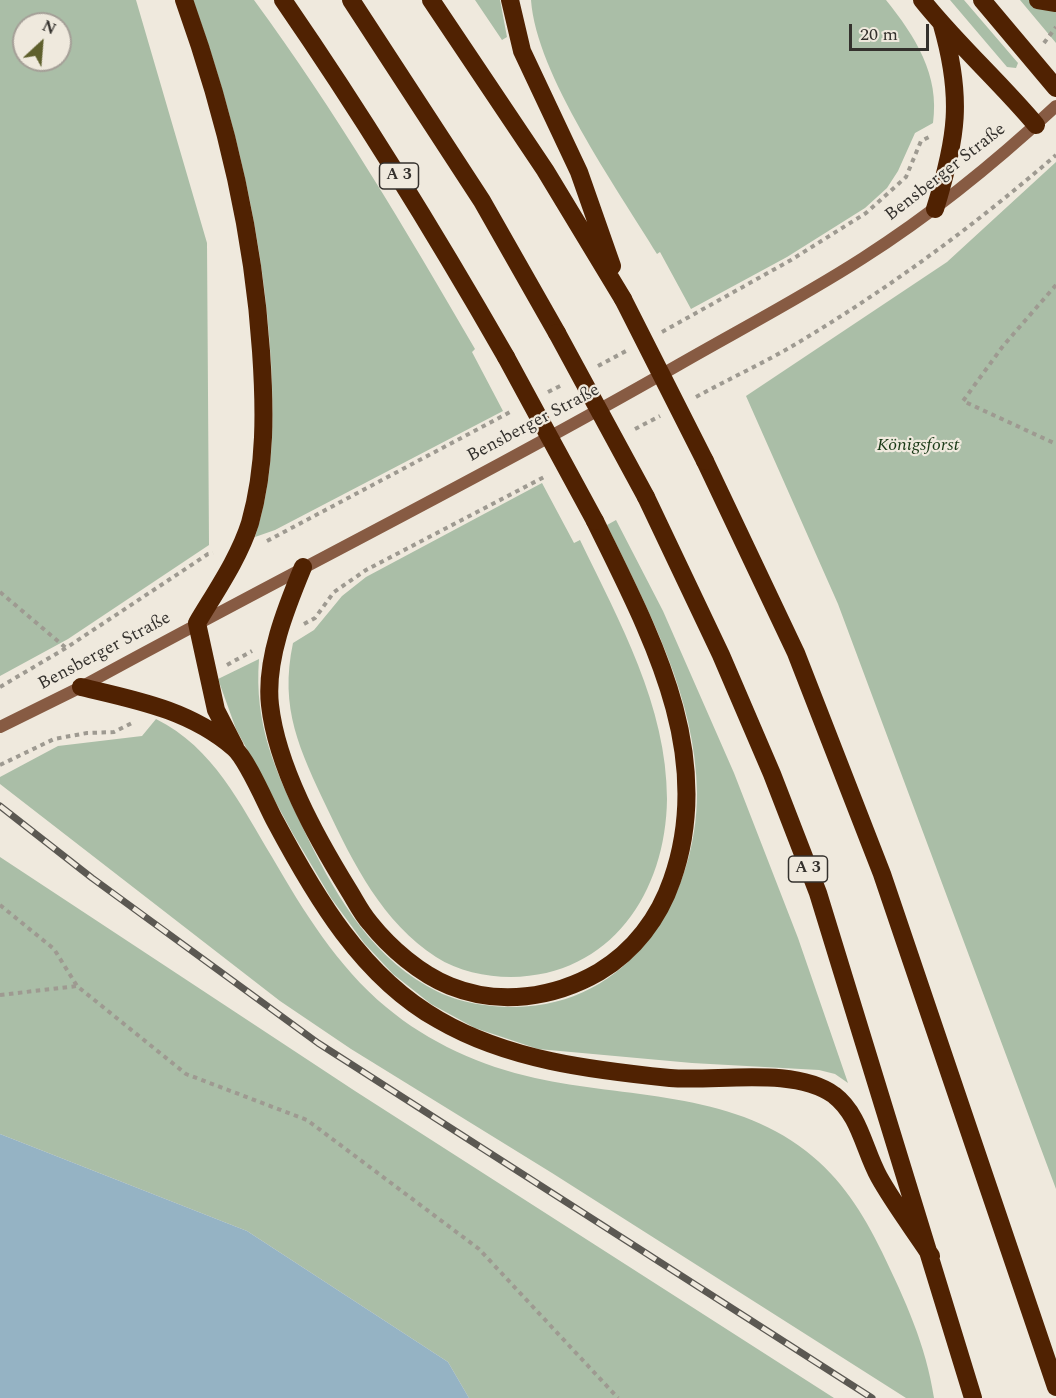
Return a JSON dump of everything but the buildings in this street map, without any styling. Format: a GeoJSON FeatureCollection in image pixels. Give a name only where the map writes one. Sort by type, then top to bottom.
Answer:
{"type":"FeatureCollection","features":[{"type":"Feature","properties":{"kind":"highway"},"geometry":{"type":"LineString","coordinates":[[184,0],[230,147],[255,280],[262,372],[263,451],[252,514],[238,552],[197,623],[216,710],[298,864],[330,914],[359,952],[406,997],[447,1024],[495,1046],[573,1065],[670,1078],[776,1078],[807,1083],[833,1095],[857,1124],[878,1176],[931,1256]]}},
{"type":"Feature","properties":{"kind":"highway","name":"A 3"},"geometry":{"type":"LineString","coordinates":[[279,638],[271,668],[270,704],[278,743],[326,853],[369,922],[417,967],[451,987],[515,998],[539,995],[565,988],[609,965],[626,951],[657,915],[676,869],[686,810],[684,750],[670,687],[650,637],[595,521],[506,357],[416,201],[283,0]]}},
{"type":"Feature","properties":{"kind":"highway","name":"A 3"},"geometry":{"type":"LineString","coordinates":[[351,0],[483,201],[646,497],[721,655],[772,774],[814,882],[931,1256],[970,1390]]}},
{"type":"Feature","properties":{"kind":"highway"},"geometry":{"type":"LineString","coordinates":[[431,0],[544,170],[623,299],[705,461],[796,653],[882,874],[1056,1387]]}},
{"type":"Feature","properties":{"kind":"highway"},"geometry":{"type":"LineString","coordinates":[[510,0],[522,51],[579,172],[623,299]]}},
{"type":"Feature","properties":{"kind":"highway"},"geometry":{"type":"LineString","coordinates":[[922,0],[942,25],[1006,88],[1036,125]]}},
{"type":"Feature","properties":{"kind":"highway"},"geometry":{"type":"LineString","coordinates":[[982,0],[1056,88]]}},
{"type":"Feature","properties":{"kind":"highway"},"geometry":{"type":"LineString","coordinates":[[1038,0],[1056,3]]}},
{"type":"Feature","properties":{"kind":"highway"},"geometry":{"type":"LineString","coordinates":[[934,209],[947,170],[957,104],[953,64],[942,25]]}},
{"type":"Feature","properties":{"kind":"highway"},"geometry":{"type":"LineString","coordinates":[[279,638],[303,567]]}},
{"type":"Feature","properties":{"kind":"highway"},"geometry":{"type":"LineString","coordinates":[[81,687],[165,707],[189,718],[237,750]]}},
{"type":"Feature","properties":{"kind":"main road","name":"Bensberger Straße"},"geometry":{"type":"LineString","coordinates":[[0,727],[81,687],[618,399],[853,264],[934,209],[1056,106]]}},
{"type":"Feature","properties":{"kind":"path"},"geometry":{"type":"LineString","coordinates":[[1032,59],[1056,27]]}},
{"type":"Feature","properties":{"kind":"path"},"geometry":{"type":"LineString","coordinates":[[657,335],[790,261],[866,213],[906,177],[921,141],[954,123]]}},
{"type":"Feature","properties":{"kind":"path"},"geometry":{"type":"LineString","coordinates":[[694,398],[789,348],[909,271],[991,212],[1056,155]]}},
{"type":"Feature","properties":{"kind":"path"},"geometry":{"type":"LineString","coordinates":[[1056,285],[1003,346],[963,401],[1056,444]]}},
{"type":"Feature","properties":{"kind":"path"},"geometry":{"type":"LineString","coordinates":[[593,368],[636,346]]}},
{"type":"Feature","properties":{"kind":"path"},"geometry":{"type":"LineString","coordinates":[[540,396],[572,380]]}},
{"type":"Feature","properties":{"kind":"path"},"geometry":{"type":"LineString","coordinates":[[0,687],[66,648],[208,554],[238,552],[267,541],[519,407]]}},
{"type":"Feature","properties":{"kind":"path"},"geometry":{"type":"LineString","coordinates":[[631,431],[663,414]]}},
{"type":"Feature","properties":{"kind":"path"},"geometry":{"type":"LineString","coordinates":[[207,676],[315,618],[334,592],[366,570],[547,476]]}},
{"type":"Feature","properties":{"kind":"path"},"geometry":{"type":"LineString","coordinates":[[0,592],[66,648]]}},
{"type":"Feature","properties":{"kind":"path"},"geometry":{"type":"LineString","coordinates":[[0,765],[54,739],[87,733],[114,732],[165,707]]}},
{"type":"Feature","properties":{"kind":"path"},"geometry":{"type":"LineString","coordinates":[[0,905],[54,949],[77,986],[186,1074],[307,1120],[479,1249],[618,1398]]}},
{"type":"Feature","properties":{"kind":"path"},"geometry":{"type":"LineString","coordinates":[[0,995],[77,986]]}},
{"type":"Feature","properties":{"kind":"green space"},"geometry":{"type":"Polygon","coordinates":[[[0,0],[136,0],[207,243],[209,545],[68,639],[0,676],[0,0]]]}},
{"type":"Feature","properties":{"kind":"green space"},"geometry":{"type":"Polygon","coordinates":[[[193,0],[254,0],[342,128],[396,216],[475,349],[472,352],[503,411],[275,530],[255,537],[266,493],[272,429],[271,362],[262,270],[234,133],[193,0]]]}},
{"type":"Feature","properties":{"kind":"green space"},"geometry":{"type":"Polygon","coordinates":[[[475,0],[500,0],[507,37],[502,40],[475,0]]]}},
{"type":"Feature","properties":{"kind":"green space"},"geometry":{"type":"Polygon","coordinates":[[[531,0],[886,0],[907,28],[929,72],[933,89],[933,123],[915,133],[898,171],[887,188],[865,208],[787,257],[691,309],[660,252],[657,254],[581,130],[547,62],[536,29],[531,0]]]}},
{"type":"Feature","properties":{"kind":"green space"},"geometry":{"type":"Polygon","coordinates":[[[950,0],[964,0],[1018,63],[1016,68],[1007,67],[950,0]]]}},
{"type":"Feature","properties":{"kind":"green space"},"geometry":{"type":"Polygon","coordinates":[[[1020,0],[1056,0],[1056,43],[1020,0]]]}},
{"type":"Feature","properties":{"kind":"green space","name":"Königsforst"},"geometry":{"type":"Polygon","coordinates":[[[1056,162],[1056,1189],[838,604],[746,396],[947,262],[1056,162]]]}},
{"type":"Feature","properties":{"kind":"green space"},"geometry":{"type":"Polygon","coordinates":[[[542,483],[574,543],[580,540],[625,633],[650,698],[665,764],[667,799],[664,833],[656,866],[644,896],[626,922],[604,945],[577,962],[546,973],[511,977],[491,976],[463,969],[436,957],[400,927],[371,890],[337,829],[301,748],[290,709],[289,667],[293,643],[314,630],[342,596],[366,577],[542,483]]]}},
{"type":"Feature","properties":{"kind":"green space"},"geometry":{"type":"Polygon","coordinates":[[[616,520],[663,611],[734,773],[798,938],[848,1083],[835,1074],[819,1070],[692,1063],[538,1049],[475,1028],[431,1004],[393,974],[364,943],[331,898],[236,729],[218,679],[259,659],[258,683],[263,726],[275,766],[293,807],[326,874],[353,917],[386,956],[406,972],[448,996],[492,1006],[515,1007],[556,1002],[592,988],[623,967],[649,939],[669,907],[685,871],[694,833],[697,793],[695,757],[679,688],[653,622],[607,525],[616,520]]]}},
{"type":"Feature","properties":{"kind":"green space"},"geometry":{"type":"Polygon","coordinates":[[[156,719],[194,745],[224,779],[296,898],[352,974],[386,1007],[420,1032],[456,1052],[515,1073],[569,1084],[676,1099],[744,1117],[776,1131],[819,1161],[850,1197],[882,1252],[920,1341],[934,1398],[906,1398],[552,1173],[351,1049],[280,1001],[0,784],[0,777],[58,746],[142,736],[156,719]]]}},
{"type":"Feature","properties":{"kind":"green space"},"geometry":{"type":"Polygon","coordinates":[[[0,857],[355,1091],[834,1398],[469,1398],[448,1362],[247,1231],[0,1134],[0,857]]]}},
{"type":"Feature","properties":{"kind":"water"},"geometry":{"type":"Polygon","coordinates":[[[0,1134],[247,1231],[448,1362],[469,1398],[0,1398],[0,1134]]]}},
{"type":"Feature","properties":{"kind":"railway"},"geometry":{"type":"LineString","coordinates":[[0,806],[92,878],[318,1043],[872,1398]]}}]}
